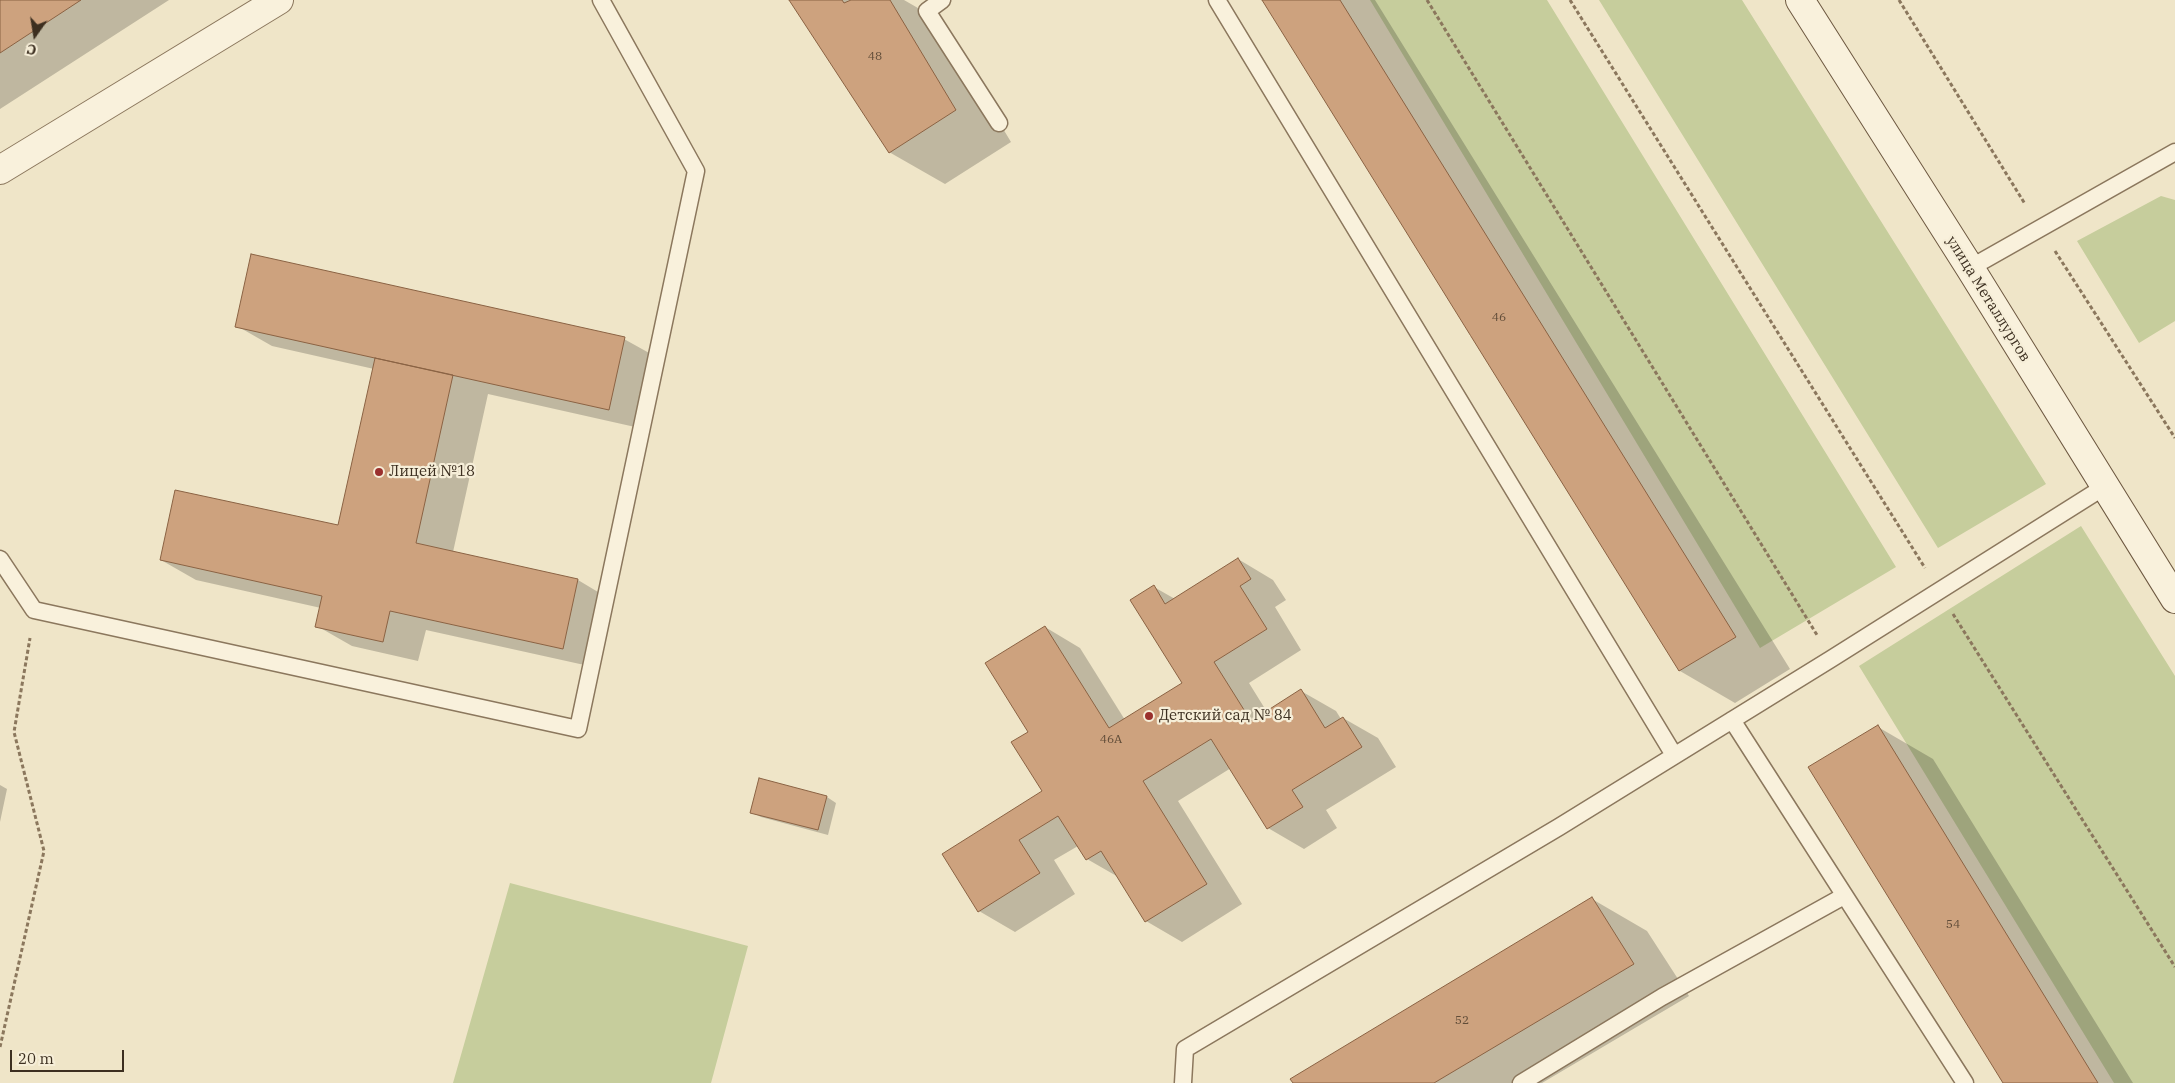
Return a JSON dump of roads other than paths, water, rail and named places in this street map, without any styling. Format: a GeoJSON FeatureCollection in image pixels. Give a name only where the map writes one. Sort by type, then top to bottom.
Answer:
{"type":"FeatureCollection","features":[{"type":"Feature","properties":{"kind":"main road","name":"улица Металлургов"},"geometry":{"type":"LineString","coordinates":[[1800,0],[1970,268],[2175,599]]}},
{"type":"Feature","properties":{"kind":"main road"},"geometry":{"type":"LineString","coordinates":[[0,170],[273,2]]}},
{"type":"Feature","properties":{"kind":"lane"},"geometry":{"type":"LineString","coordinates":[[0,559],[34,610],[578,729],[696,172],[600,0]]}},
{"type":"Feature","properties":{"kind":"lane"},"geometry":{"type":"LineString","coordinates":[[942,0],[927,11],[998,122]]}},
{"type":"Feature","properties":{"kind":"lane"},"geometry":{"type":"LineString","coordinates":[[1217,0],[1674,755]]}},
{"type":"Feature","properties":{"kind":"lane"},"geometry":{"type":"LineString","coordinates":[[1970,268],[2175,152]]}},
{"type":"Feature","properties":{"kind":"lane"},"geometry":{"type":"LineString","coordinates":[[1183,1083],[1185,1049],[1559,828],[2104,487]]}},
{"type":"Feature","properties":{"kind":"lane"},"geometry":{"type":"LineString","coordinates":[[1732,720],[1965,1083]]}},
{"type":"Feature","properties":{"kind":"lane"},"geometry":{"type":"LineString","coordinates":[[1521,1083],[1662,997],[1844,896]]}},
{"type":"Feature","properties":{"kind":"place","name":"Лицей №18"},"geometry":{"type":"Point","coordinates":[379,472]}},
{"type":"Feature","properties":{"kind":"place","name":"Детский сад № 84"},"geometry":{"type":"Point","coordinates":[1149,716]}}]}
